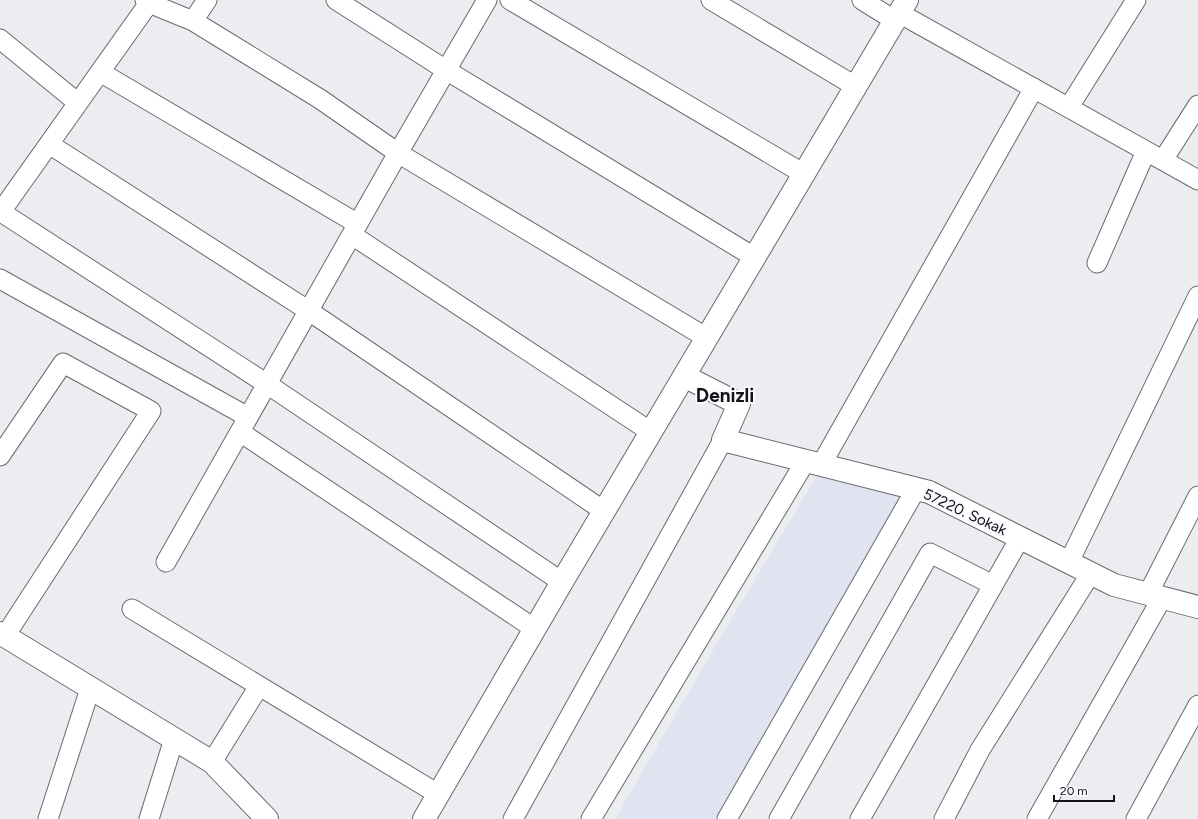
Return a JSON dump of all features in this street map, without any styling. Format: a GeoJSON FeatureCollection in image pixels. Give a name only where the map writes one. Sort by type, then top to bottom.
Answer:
{"type":"FeatureCollection","features":[{"type":"Feature","properties":{"kind":"street"},"geometry":{"type":"LineString","coordinates":[[193,21],[208,0]]}},
{"type":"Feature","properties":{"kind":"street"},"geometry":{"type":"LineString","coordinates":[[336,0],[446,70],[754,257]]}},
{"type":"Feature","properties":{"kind":"street"},"geometry":{"type":"LineString","coordinates":[[166,562],[398,153],[487,0]]}},
{"type":"Feature","properties":{"kind":"street"},"geometry":{"type":"LineString","coordinates":[[510,0],[804,174]]}},
{"type":"Feature","properties":{"kind":"street"},"geometry":{"type":"LineString","coordinates":[[711,0],[855,86]]}},
{"type":"Feature","properties":{"kind":"street"},"geometry":{"type":"LineString","coordinates":[[862,0],[900,11],[1198,180]]}},
{"type":"Feature","properties":{"kind":"street"},"geometry":{"type":"LineString","coordinates":[[1068,107],[1136,0]]}},
{"type":"Feature","properties":{"kind":"street"},"geometry":{"type":"LineString","coordinates":[[562,582],[267,384],[0,212],[100,72],[147,2],[193,21],[320,99],[398,153],[707,338]]}},
{"type":"Feature","properties":{"kind":"street"},"geometry":{"type":"LineString","coordinates":[[426,818],[438,794],[562,582],[900,11]]}},
{"type":"Feature","properties":{"kind":"street"},"geometry":{"type":"LineString","coordinates":[[3,49],[78,103]]}},
{"type":"Feature","properties":{"kind":"street"},"geometry":{"type":"LineString","coordinates":[[100,72],[355,229],[651,432]]}},
{"type":"Feature","properties":{"kind":"street"},"geometry":{"type":"LineString","coordinates":[[591,819],[813,463],[1034,88]]}},
{"type":"Feature","properties":{"kind":"street"},"geometry":{"type":"LineString","coordinates":[[1163,160],[1198,105]]}},
{"type":"Feature","properties":{"kind":"street"},"geometry":{"type":"LineString","coordinates":[[49,144],[309,311],[604,511]]}},
{"type":"Feature","properties":{"kind":"street"},"geometry":{"type":"LineString","coordinates":[[1097,263],[1146,151]]}},
{"type":"Feature","properties":{"kind":"street"},"geometry":{"type":"LineString","coordinates":[[0,279],[244,425],[535,629]]}},
{"type":"Feature","properties":{"kind":"street"},"geometry":{"type":"LineString","coordinates":[[1068,562],[1198,296]]}},
{"type":"Feature","properties":{"kind":"street"},"geometry":{"type":"LineString","coordinates":[[0,456],[63,363],[152,411],[3,635],[212,762],[261,817]]}},
{"type":"Feature","properties":{"kind":"street"},"geometry":{"type":"LineString","coordinates":[[513,819],[723,440],[739,404],[684,376]]}},
{"type":"Feature","properties":{"kind":"street","name":"57220. Sokak"},"geometry":{"type":"LineString","coordinates":[[723,440],[929,492],[1114,585],[1198,607]]}},
{"type":"Feature","properties":{"kind":"street"},"geometry":{"type":"LineString","coordinates":[[727,819],[916,489]]}},
{"type":"Feature","properties":{"kind":"street"},"geometry":{"type":"LineString","coordinates":[[1037,819],[1155,596],[1198,496]]}},
{"type":"Feature","properties":{"kind":"street"},"geometry":{"type":"LineString","coordinates":[[860,819],[1020,538]]}},
{"type":"Feature","properties":{"kind":"street"},"geometry":{"type":"LineString","coordinates":[[779,819],[930,553],[993,585]]}},
{"type":"Feature","properties":{"kind":"street"},"geometry":{"type":"LineString","coordinates":[[944,819],[980,750],[1091,573]]}},
{"type":"Feature","properties":{"kind":"street"},"geometry":{"type":"LineString","coordinates":[[132,609],[438,794]]}},
{"type":"Feature","properties":{"kind":"street"},"geometry":{"type":"LineString","coordinates":[[212,762],[259,686]]}},
{"type":"Feature","properties":{"kind":"street"},"geometry":{"type":"LineString","coordinates":[[48,819],[88,695],[88,687]]}},
{"type":"Feature","properties":{"kind":"street"},"geometry":{"type":"LineString","coordinates":[[1136,819],[1198,705]]}},
{"type":"Feature","properties":{"kind":"street"},"geometry":{"type":"LineString","coordinates":[[149,819],[174,739]]}},
{"type":"Feature","properties":{"kind":"shaded area"},"geometry":{"type":"Polygon","coordinates":[[[829,456],[906,499],[717,819],[615,819],[716,645],[829,456]]]}},
{"type":"Feature","properties":{"kind":"district","name":"Denizli"},"geometry":{"type":"Point","coordinates":[725,395]}}]}
